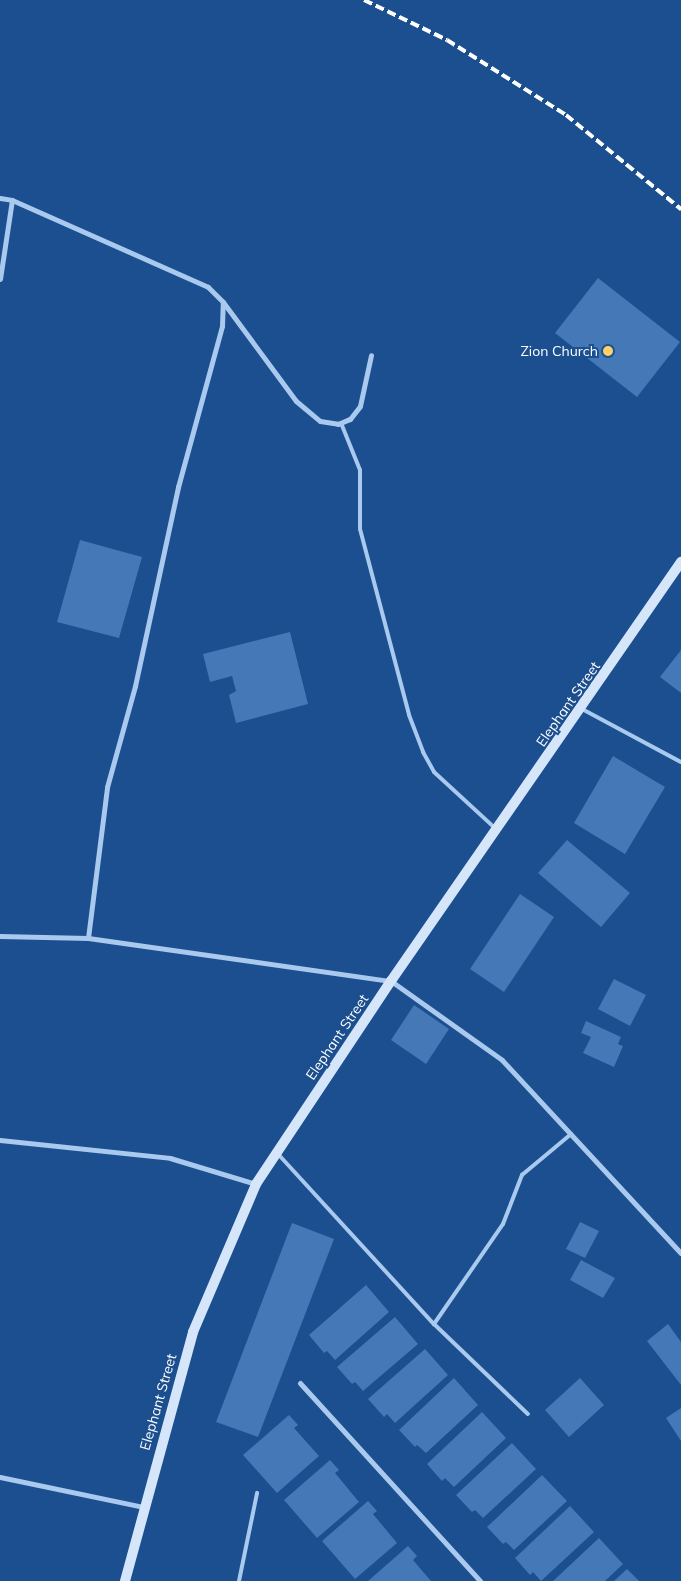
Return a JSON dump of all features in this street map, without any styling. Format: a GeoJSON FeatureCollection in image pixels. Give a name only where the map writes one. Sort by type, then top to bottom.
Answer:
{"type":"FeatureCollection","features":[{"type":"Feature","properties":{"kind":"main road","name":"Elephant Street"},"geometry":{"type":"LineString","coordinates":[[125,1581],[143,1507],[192,1332],[256,1184],[392,981],[496,829],[582,709],[681,562]]}},
{"type":"Feature","properties":{"kind":"street"},"geometry":{"type":"LineString","coordinates":[[0,198],[12,200],[208,287],[223,302],[308,414],[320,421],[341,423],[350,419],[360,406],[371,355]]}},
{"type":"Feature","properties":{"kind":"street"},"geometry":{"type":"LineString","coordinates":[[0,279],[12,200]]}},
{"type":"Feature","properties":{"kind":"street"},"geometry":{"type":"LineString","coordinates":[[88,938],[107,787],[135,686],[178,487],[222,326],[223,302]]}},
{"type":"Feature","properties":{"kind":"street"},"geometry":{"type":"LineString","coordinates":[[0,936],[88,938],[392,981],[502,1060],[681,1253]]}},
{"type":"Feature","properties":{"kind":"street"},"geometry":{"type":"LineString","coordinates":[[0,1140],[170,1158],[256,1184]]}},
{"type":"Feature","properties":{"kind":"street"},"geometry":{"type":"LineString","coordinates":[[300,1383],[480,1581]]}},
{"type":"Feature","properties":{"kind":"street"},"geometry":{"type":"LineString","coordinates":[[0,1477],[143,1507]]}},
{"type":"Feature","properties":{"kind":"lane"},"geometry":{"type":"LineString","coordinates":[[341,423],[360,470],[360,529],[409,715],[419,743],[434,772],[496,829]]}},
{"type":"Feature","properties":{"kind":"lane"},"geometry":{"type":"LineString","coordinates":[[582,709],[681,762]]}},
{"type":"Feature","properties":{"kind":"lane"},"geometry":{"type":"LineString","coordinates":[[434,1324],[503,1224],[522,1176],[571,1134]]}},
{"type":"Feature","properties":{"kind":"lane"},"geometry":{"type":"LineString","coordinates":[[276,1152],[434,1324],[528,1414]]}},
{"type":"Feature","properties":{"kind":"lane"},"geometry":{"type":"LineString","coordinates":[[239,1581],[257,1493]]}},
{"type":"Feature","properties":{"kind":"building"},"geometry":{"type":"Polygon","coordinates":[[[598,278],[680,342],[637,397],[555,333],[598,278]]]}},
{"type":"Feature","properties":{"kind":"building"},"geometry":{"type":"Polygon","coordinates":[[[80,540],[142,557],[119,638],[57,622],[80,540]]]}},
{"type":"Feature","properties":{"kind":"building"},"geometry":{"type":"Polygon","coordinates":[[[290,632],[308,704],[236,723],[229,695],[236,691],[232,676],[210,682],[203,654],[290,632]]]}},
{"type":"Feature","properties":{"kind":"building"},"geometry":{"type":"Polygon","coordinates":[[[681,650],[681,693],[660,677],[681,650]]]}},
{"type":"Feature","properties":{"kind":"building"},"geometry":{"type":"Polygon","coordinates":[[[613,756],[665,787],[625,854],[574,823],[613,756]]]}},
{"type":"Feature","properties":{"kind":"building"},"geometry":{"type":"Polygon","coordinates":[[[567,840],[630,893],[601,927],[538,873],[567,840]]]}},
{"type":"Feature","properties":{"kind":"building"},"geometry":{"type":"Polygon","coordinates":[[[520,894],[554,917],[504,992],[470,969],[520,894]]]}},
{"type":"Feature","properties":{"kind":"building"},"geometry":{"type":"Polygon","coordinates":[[[614,979],[646,995],[630,1026],[598,1009],[614,979]]]}},
{"type":"Feature","properties":{"kind":"building"},"geometry":{"type":"Polygon","coordinates":[[[414,1005],[449,1029],[426,1064],[391,1040],[414,1005]]]}},
{"type":"Feature","properties":{"kind":"building"},"geometry":{"type":"Polygon","coordinates":[[[586,1021],[621,1037],[618,1044],[623,1046],[614,1067],[583,1053],[591,1037],[581,1033],[586,1021]]]}},
{"type":"Feature","properties":{"kind":"building"},"geometry":{"type":"Polygon","coordinates":[[[580,1222],[599,1231],[585,1258],[566,1249],[580,1222]]]}},
{"type":"Feature","properties":{"kind":"building"},"geometry":{"type":"Polygon","coordinates":[[[292,1223],[334,1239],[258,1437],[216,1422],[292,1223]]]}},
{"type":"Feature","properties":{"kind":"building"},"geometry":{"type":"Polygon","coordinates":[[[581,1260],[615,1278],[603,1298],[570,1280],[581,1260]]]}},
{"type":"Feature","properties":{"kind":"building"},"geometry":{"type":"Polygon","coordinates":[[[366,1285],[389,1312],[335,1360],[327,1351],[324,1353],[309,1335],[366,1285]]]}},
{"type":"Feature","properties":{"kind":"building"},"geometry":{"type":"Polygon","coordinates":[[[395,1317],[418,1344],[363,1391],[355,1382],[352,1384],[337,1367],[395,1317]]]}},
{"type":"Feature","properties":{"kind":"building"},"geometry":{"type":"Polygon","coordinates":[[[668,1324],[681,1342],[681,1385],[647,1341],[668,1324]]]}},
{"type":"Feature","properties":{"kind":"building"},"geometry":{"type":"Polygon","coordinates":[[[425,1349],[448,1375],[395,1423],[387,1414],[384,1417],[368,1399],[425,1349]]]}},
{"type":"Feature","properties":{"kind":"building"},"geometry":{"type":"Polygon","coordinates":[[[454,1378],[478,1405],[426,1453],[417,1445],[415,1447],[399,1430],[454,1378]]]}},
{"type":"Feature","properties":{"kind":"building"},"geometry":{"type":"Polygon","coordinates":[[[580,1378],[604,1405],[569,1437],[545,1410],[580,1378]]]}},
{"type":"Feature","properties":{"kind":"building"},"geometry":{"type":"Polygon","coordinates":[[[681,1408],[681,1441],[666,1418],[681,1408]]]}},
{"type":"Feature","properties":{"kind":"building"},"geometry":{"type":"Polygon","coordinates":[[[482,1412],[506,1438],[454,1487],[445,1478],[442,1481],[427,1464],[482,1412]]]}},
{"type":"Feature","properties":{"kind":"building"},"geometry":{"type":"Polygon","coordinates":[[[289,1415],[298,1425],[294,1428],[319,1456],[277,1493],[243,1455],[289,1415]]]}},
{"type":"Feature","properties":{"kind":"building"},"geometry":{"type":"Polygon","coordinates":[[[512,1443],[536,1469],[483,1518],[475,1510],[472,1512],[456,1495],[512,1443]]]}},
{"type":"Feature","properties":{"kind":"building"},"geometry":{"type":"Polygon","coordinates":[[[330,1460],[339,1470],[335,1473],[359,1502],[317,1538],[284,1500],[330,1460]]]}},
{"type":"Feature","properties":{"kind":"building"},"geometry":{"type":"Polygon","coordinates":[[[542,1475],[567,1501],[514,1550],[506,1542],[503,1544],[487,1527],[542,1475]]]}},
{"type":"Feature","properties":{"kind":"building"},"geometry":{"type":"Polygon","coordinates":[[[368,1501],[377,1511],[373,1514],[397,1543],[355,1579],[322,1541],[368,1501]]]}},
{"type":"Feature","properties":{"kind":"building"},"geometry":{"type":"Polygon","coordinates":[[[570,1506],[594,1532],[541,1581],[533,1572],[530,1575],[515,1558],[570,1506]]]}},
{"type":"Feature","properties":{"kind":"building"},"geometry":{"type":"Polygon","coordinates":[[[599,1538],[623,1564],[605,1581],[553,1581],[599,1538]]]}},
{"type":"Feature","properties":{"kind":"building"},"geometry":{"type":"Polygon","coordinates":[[[408,1546],[417,1556],[413,1560],[431,1581],[368,1581],[408,1546]]]}},
{"type":"Feature","properties":{"kind":"building"},"geometry":{"type":"Polygon","coordinates":[[[627,1569],[639,1581],[614,1581],[627,1569]]]}},
{"type":"Feature","properties":{"kind":"railway"},"geometry":{"type":"LineString","coordinates":[[364,0],[447,40],[566,115],[681,209]]}},
{"type":"Feature","properties":{"kind":"place","name":"Zion Church"},"geometry":{"type":"Point","coordinates":[608,351]}}]}
